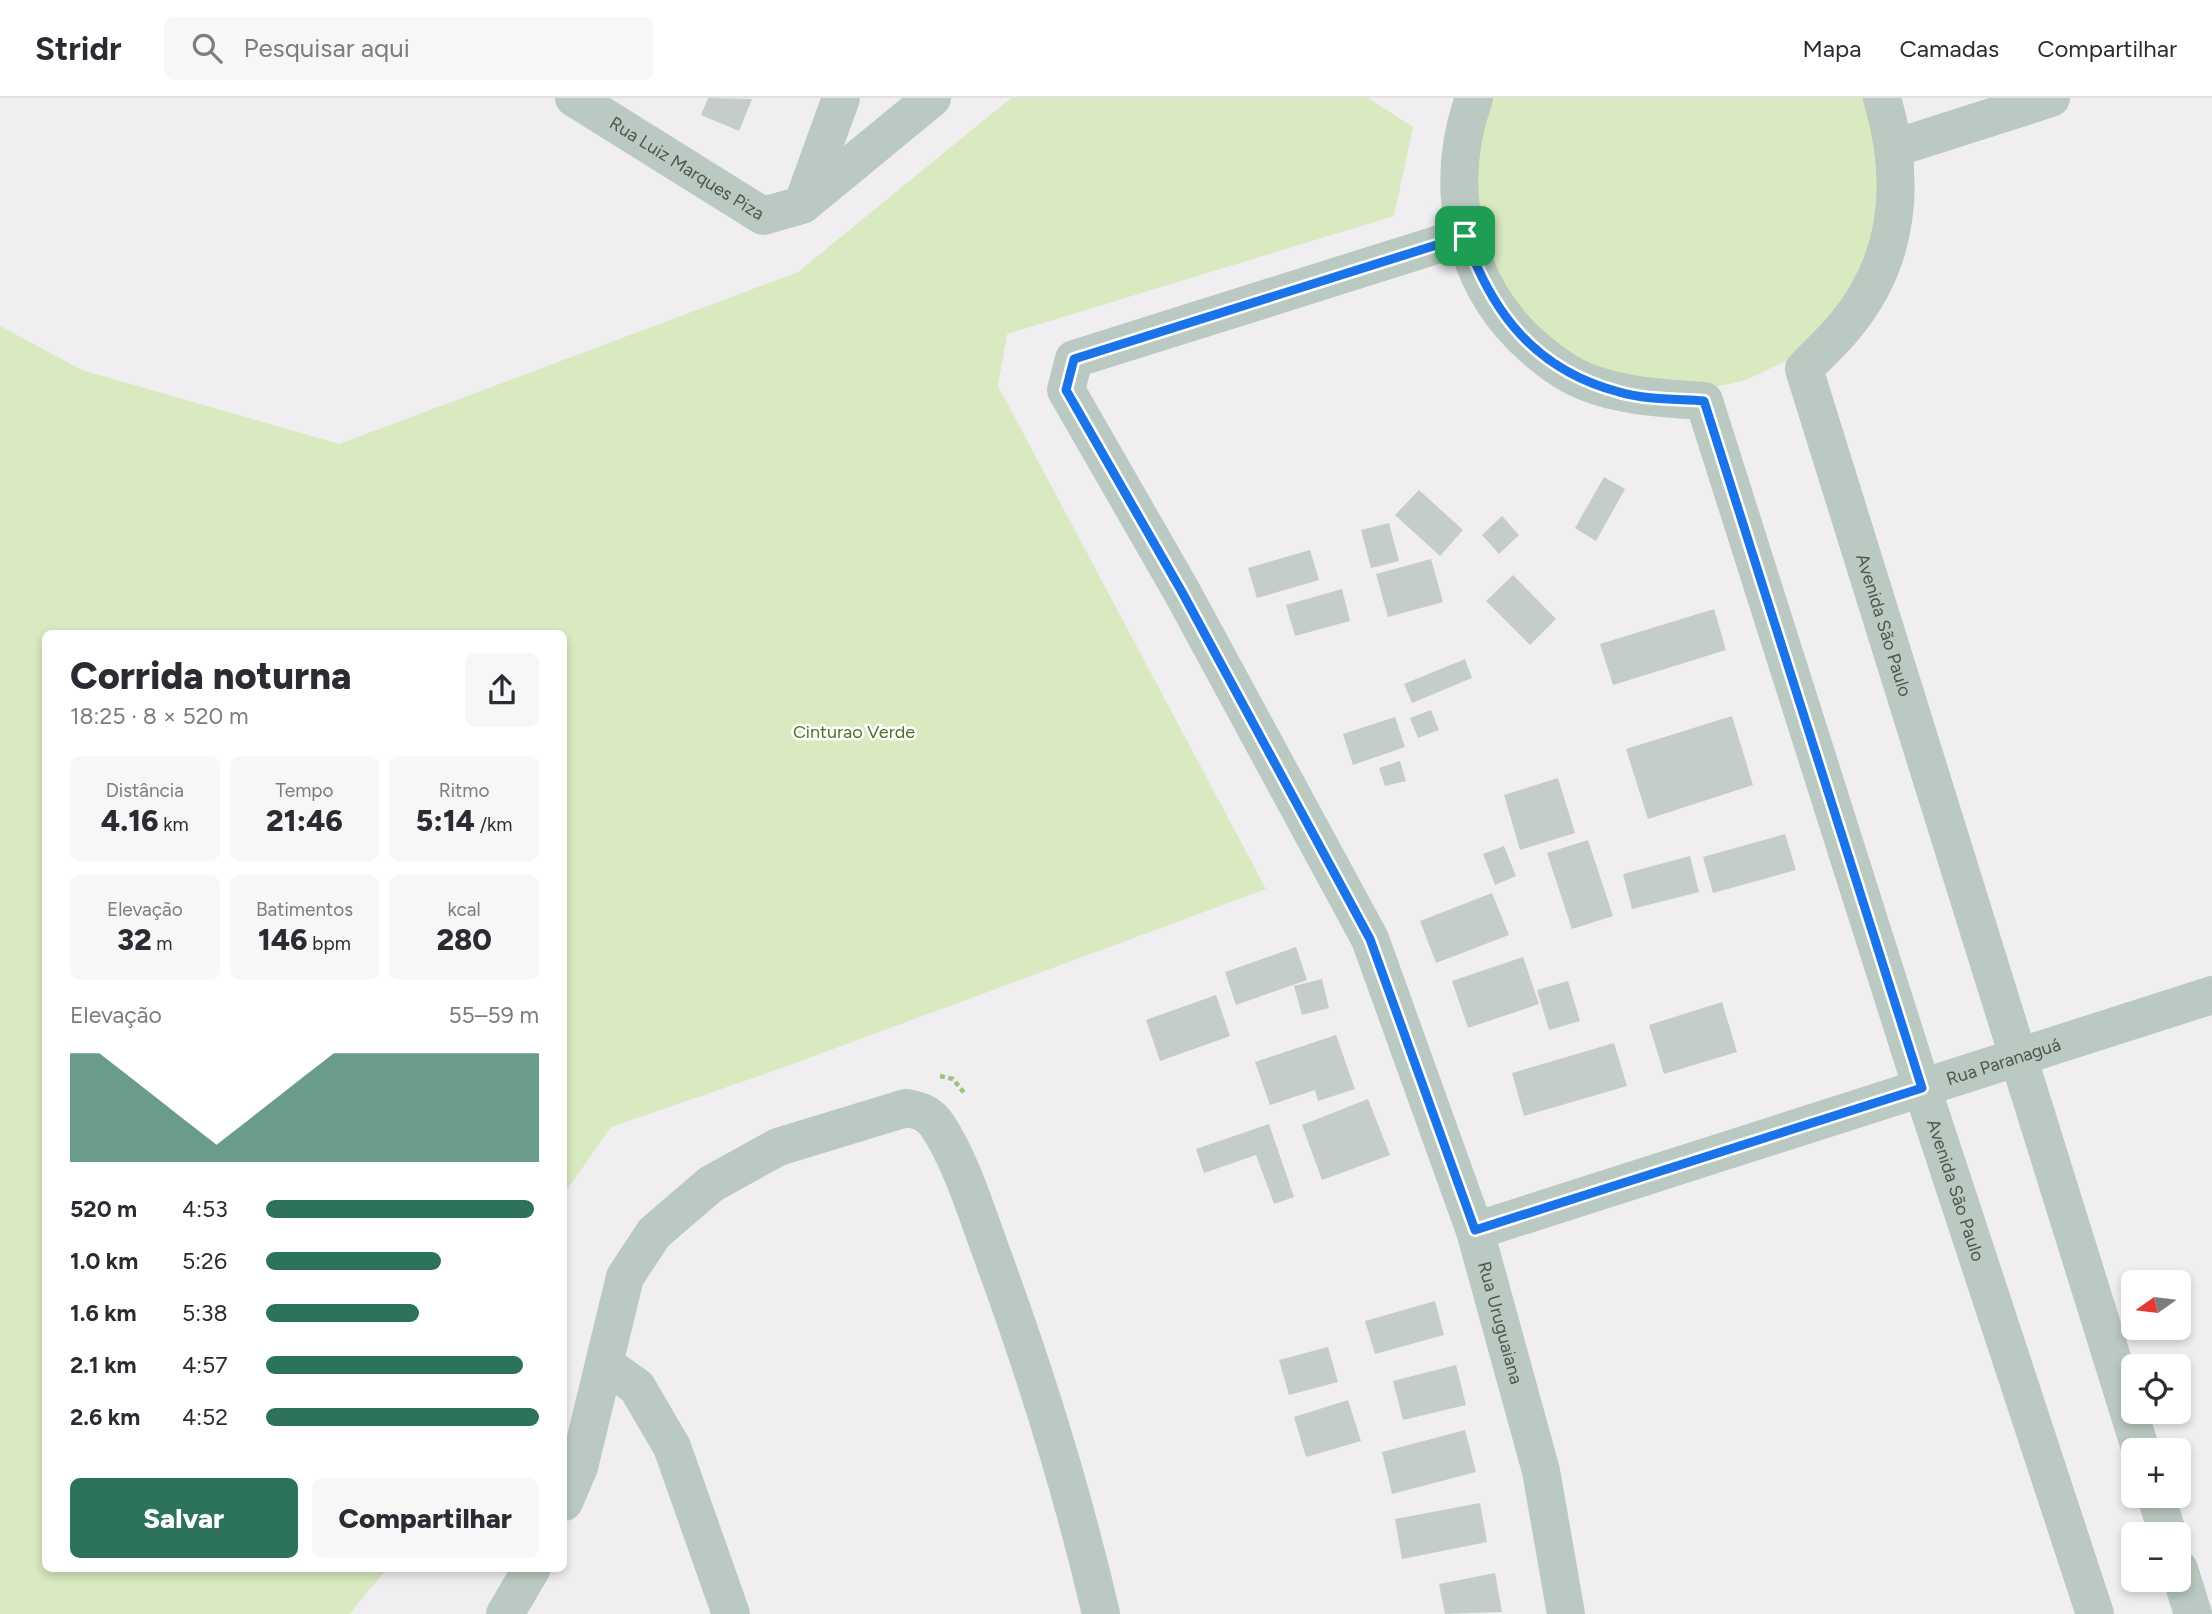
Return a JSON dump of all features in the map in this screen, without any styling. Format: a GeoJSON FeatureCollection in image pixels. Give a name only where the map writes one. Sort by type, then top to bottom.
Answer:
{"type":"FeatureCollection","features":[{"type":"Feature","properties":{"kind":"street","name":"Rua Luiz Marques Piza"},"geometry":{"type":"LineString","coordinates":[[574,98],[763,216],[802,205],[932,98]]}},
{"type":"Feature","properties":{"kind":"street"},"geometry":{"type":"LineString","coordinates":[[802,205],[841,98]]}},
{"type":"Feature","properties":{"kind":"street","name":"Avenida São Paulo"},"geometry":{"type":"LineString","coordinates":[[1473,98],[1459,159],[1458,198],[1465,236],[1478,275],[1496,306],[1521,336],[1549,361],[1584,381],[1619,393],[1704,401],[1922,1088],[2095,1614]]}},
{"type":"Feature","properties":{"kind":"street","name":"Avenida São Paulo"},"geometry":{"type":"LineString","coordinates":[[1882,98],[1895,148],[1896,211],[1879,272],[1846,325],[1804,369],[2137,1438]]}},
{"type":"Feature","properties":{"kind":"street"},"geometry":{"type":"LineString","coordinates":[[1895,148],[2051,98]]}},
{"type":"Feature","properties":{"kind":"street","name":"Rua Uruguaiana"},"geometry":{"type":"LineString","coordinates":[[1465,236],[1074,359],[1066,390],[1182,592],[1370,939],[1475,1230],[1541,1471],[1566,1614]]}},
{"type":"Feature","properties":{"kind":"street","name":"Rua Paranaguá"},"geometry":{"type":"LineString","coordinates":[[1475,1230],[2212,995]]}},
{"type":"Feature","properties":{"kind":"street"},"geometry":{"type":"LineString","coordinates":[[567,1495],[579,1467],[606,1365],[625,1277],[653,1233],[711,1184],[778,1147],[906,1108],[922,1110],[937,1124],[970,1192],[1000,1275],[1059,1451],[1101,1614]]}},
{"type":"Feature","properties":{"kind":"street"},"geometry":{"type":"LineString","coordinates":[[606,1365],[637,1387],[672,1447],[731,1614]]}},
{"type":"Feature","properties":{"kind":"street"},"geometry":{"type":"LineString","coordinates":[[506,1614],[529,1572]]}},
{"type":"Feature","properties":{"kind":"street"},"geometry":{"type":"LineString","coordinates":[[2186,1592],[2193,1614]]}},
{"type":"Feature","properties":{"kind":"path"},"geometry":{"type":"LineString","coordinates":[[931,1075],[953,1079],[970,1104]]}},
{"type":"Feature","properties":{"kind":"green space","name":"Cinturao Verde"},"geometry":{"type":"Polygon","coordinates":[[[1011,98],[1368,98],[1413,127],[1394,216],[1007,334],[998,386],[1266,889],[779,1069],[611,1127],[567,1190],[567,630],[42,630],[42,1572],[385,1572],[349,1614],[0,1614],[0,326],[82,370],[339,444],[798,272],[1011,98]]]}},
{"type":"Feature","properties":{"kind":"green space"},"geometry":{"type":"Polygon","coordinates":[[[1485,98],[1868,98],[1885,209],[1853,295],[1788,360],[1746,380],[1702,390],[1611,381],[1532,333],[1472,226],[1485,98]]]}},
{"type":"Feature","properties":{"kind":"building"},"geometry":{"type":"Polygon","coordinates":[[[708,98],[752,99],[739,131],[701,115],[708,98]]]}},
{"type":"Feature","properties":{"kind":"building"},"geometry":{"type":"Polygon","coordinates":[[[1604,477],[1625,489],[1596,541],[1575,528],[1604,477]]]}},
{"type":"Feature","properties":{"kind":"building"},"geometry":{"type":"Polygon","coordinates":[[[1419,490],[1463,530],[1440,556],[1395,515],[1419,490]]]}},
{"type":"Feature","properties":{"kind":"building"},"geometry":{"type":"Polygon","coordinates":[[[1502,516],[1519,535],[1499,554],[1482,535],[1502,516]]]}},
{"type":"Feature","properties":{"kind":"building"},"geometry":{"type":"Polygon","coordinates":[[[1389,523],[1399,561],[1371,568],[1361,530],[1389,523]]]}},
{"type":"Feature","properties":{"kind":"building"},"geometry":{"type":"Polygon","coordinates":[[[1310,550],[1319,580],[1257,598],[1248,568],[1310,550]]]}},
{"type":"Feature","properties":{"kind":"building"},"geometry":{"type":"Polygon","coordinates":[[[1431,559],[1443,602],[1388,617],[1376,574],[1431,559]]]}},
{"type":"Feature","properties":{"kind":"building"},"geometry":{"type":"Polygon","coordinates":[[[1513,575],[1556,619],[1530,645],[1486,601],[1513,575]]]}},
{"type":"Feature","properties":{"kind":"building"},"geometry":{"type":"Polygon","coordinates":[[[1342,589],[1350,621],[1295,636],[1286,605],[1342,589]]]}},
{"type":"Feature","properties":{"kind":"building"},"geometry":{"type":"Polygon","coordinates":[[[1714,609],[1726,650],[1613,685],[1600,644],[1714,609]]]}},
{"type":"Feature","properties":{"kind":"building"},"geometry":{"type":"Polygon","coordinates":[[[1465,659],[1472,678],[1412,703],[1404,684],[1465,659]]]}},
{"type":"Feature","properties":{"kind":"building"},"geometry":{"type":"Polygon","coordinates":[[[1431,710],[1439,730],[1418,738],[1410,718],[1431,710]]]}},
{"type":"Feature","properties":{"kind":"building"},"geometry":{"type":"Polygon","coordinates":[[[1732,716],[1753,785],[1648,819],[1626,749],[1732,716]]]}},
{"type":"Feature","properties":{"kind":"building"},"geometry":{"type":"Polygon","coordinates":[[[1395,717],[1405,747],[1353,765],[1343,734],[1395,717]]]}},
{"type":"Feature","properties":{"kind":"building"},"geometry":{"type":"Polygon","coordinates":[[[1400,761],[1406,781],[1385,786],[1379,768],[1400,761]]]}},
{"type":"Feature","properties":{"kind":"building"},"geometry":{"type":"Polygon","coordinates":[[[1558,778],[1575,833],[1520,850],[1504,795],[1558,778]]]}},
{"type":"Feature","properties":{"kind":"building"},"geometry":{"type":"Polygon","coordinates":[[[1785,834],[1796,870],[1713,893],[1703,857],[1785,834]]]}},
{"type":"Feature","properties":{"kind":"building"},"geometry":{"type":"Polygon","coordinates":[[[1588,840],[1613,916],[1572,929],[1547,853],[1588,840]]]}},
{"type":"Feature","properties":{"kind":"building"},"geometry":{"type":"Polygon","coordinates":[[[1504,846],[1516,876],[1495,885],[1483,854],[1504,846]]]}},
{"type":"Feature","properties":{"kind":"building"},"geometry":{"type":"Polygon","coordinates":[[[1690,856],[1699,892],[1632,909],[1623,874],[1690,856]]]}},
{"type":"Feature","properties":{"kind":"building"},"geometry":{"type":"Polygon","coordinates":[[[1492,893],[1509,935],[1436,963],[1420,921],[1492,893]]]}},
{"type":"Feature","properties":{"kind":"building"},"geometry":{"type":"Polygon","coordinates":[[[1296,947],[1307,980],[1236,1005],[1225,972],[1296,947]]]}},
{"type":"Feature","properties":{"kind":"building"},"geometry":{"type":"Polygon","coordinates":[[[1523,957],[1539,1004],[1468,1028],[1452,981],[1523,957]]]}},
{"type":"Feature","properties":{"kind":"building"},"geometry":{"type":"Polygon","coordinates":[[[1322,979],[1329,1008],[1302,1015],[1294,986],[1322,979]]]}},
{"type":"Feature","properties":{"kind":"building"},"geometry":{"type":"Polygon","coordinates":[[[1568,981],[1580,1021],[1549,1030],[1537,990],[1568,981]]]}},
{"type":"Feature","properties":{"kind":"building"},"geometry":{"type":"Polygon","coordinates":[[[1216,995],[1230,1036],[1160,1061],[1146,1020],[1216,995]]]}},
{"type":"Feature","properties":{"kind":"building"},"geometry":{"type":"Polygon","coordinates":[[[1722,1002],[1737,1052],[1664,1074],[1649,1025],[1722,1002]]]}},
{"type":"Feature","properties":{"kind":"building"},"geometry":{"type":"Polygon","coordinates":[[[1336,1035],[1355,1089],[1318,1101],[1315,1090],[1270,1105],[1255,1062],[1336,1035]]]}},
{"type":"Feature","properties":{"kind":"building"},"geometry":{"type":"Polygon","coordinates":[[[1614,1043],[1627,1086],[1524,1116],[1512,1073],[1614,1043]]]}},
{"type":"Feature","properties":{"kind":"building"},"geometry":{"type":"Polygon","coordinates":[[[1368,1099],[1390,1155],[1322,1180],[1302,1125],[1368,1099]]]}},
{"type":"Feature","properties":{"kind":"building"},"geometry":{"type":"Polygon","coordinates":[[[1269,1124],[1294,1197],[1274,1204],[1256,1155],[1204,1173],[1196,1149],[1269,1124]]]}},
{"type":"Feature","properties":{"kind":"building"},"geometry":{"type":"Polygon","coordinates":[[[1435,1301],[1444,1335],[1375,1354],[1365,1321],[1435,1301]]]}},
{"type":"Feature","properties":{"kind":"building"},"geometry":{"type":"Polygon","coordinates":[[[1328,1347],[1338,1382],[1289,1395],[1279,1360],[1328,1347]]]}},
{"type":"Feature","properties":{"kind":"building"},"geometry":{"type":"Polygon","coordinates":[[[1456,1365],[1466,1405],[1403,1420],[1393,1381],[1456,1365]]]}},
{"type":"Feature","properties":{"kind":"building"},"geometry":{"type":"Polygon","coordinates":[[[1348,1400],[1361,1441],[1306,1457],[1294,1417],[1348,1400]]]}},
{"type":"Feature","properties":{"kind":"building"},"geometry":{"type":"Polygon","coordinates":[[[1465,1430],[1476,1472],[1392,1494],[1382,1452],[1465,1430]]]}},
{"type":"Feature","properties":{"kind":"building"},"geometry":{"type":"Polygon","coordinates":[[[1480,1503],[1487,1542],[1402,1559],[1395,1519],[1480,1503]]]}},
{"type":"Feature","properties":{"kind":"building"},"geometry":{"type":"Polygon","coordinates":[[[1495,1573],[1502,1612],[1445,1614],[1439,1584],[1495,1573]]]}},
{"type":"Feature","properties":{"kind":"route"},"geometry":{"type":"LineString","coordinates":[[1465,236],[1478,275],[1496,306],[1521,336],[1549,361],[1584,381],[1619,393],[1704,401],[1922,1088],[1475,1230],[1370,939],[1182,592],[1066,390],[1074,359],[1465,236]]}}]}
